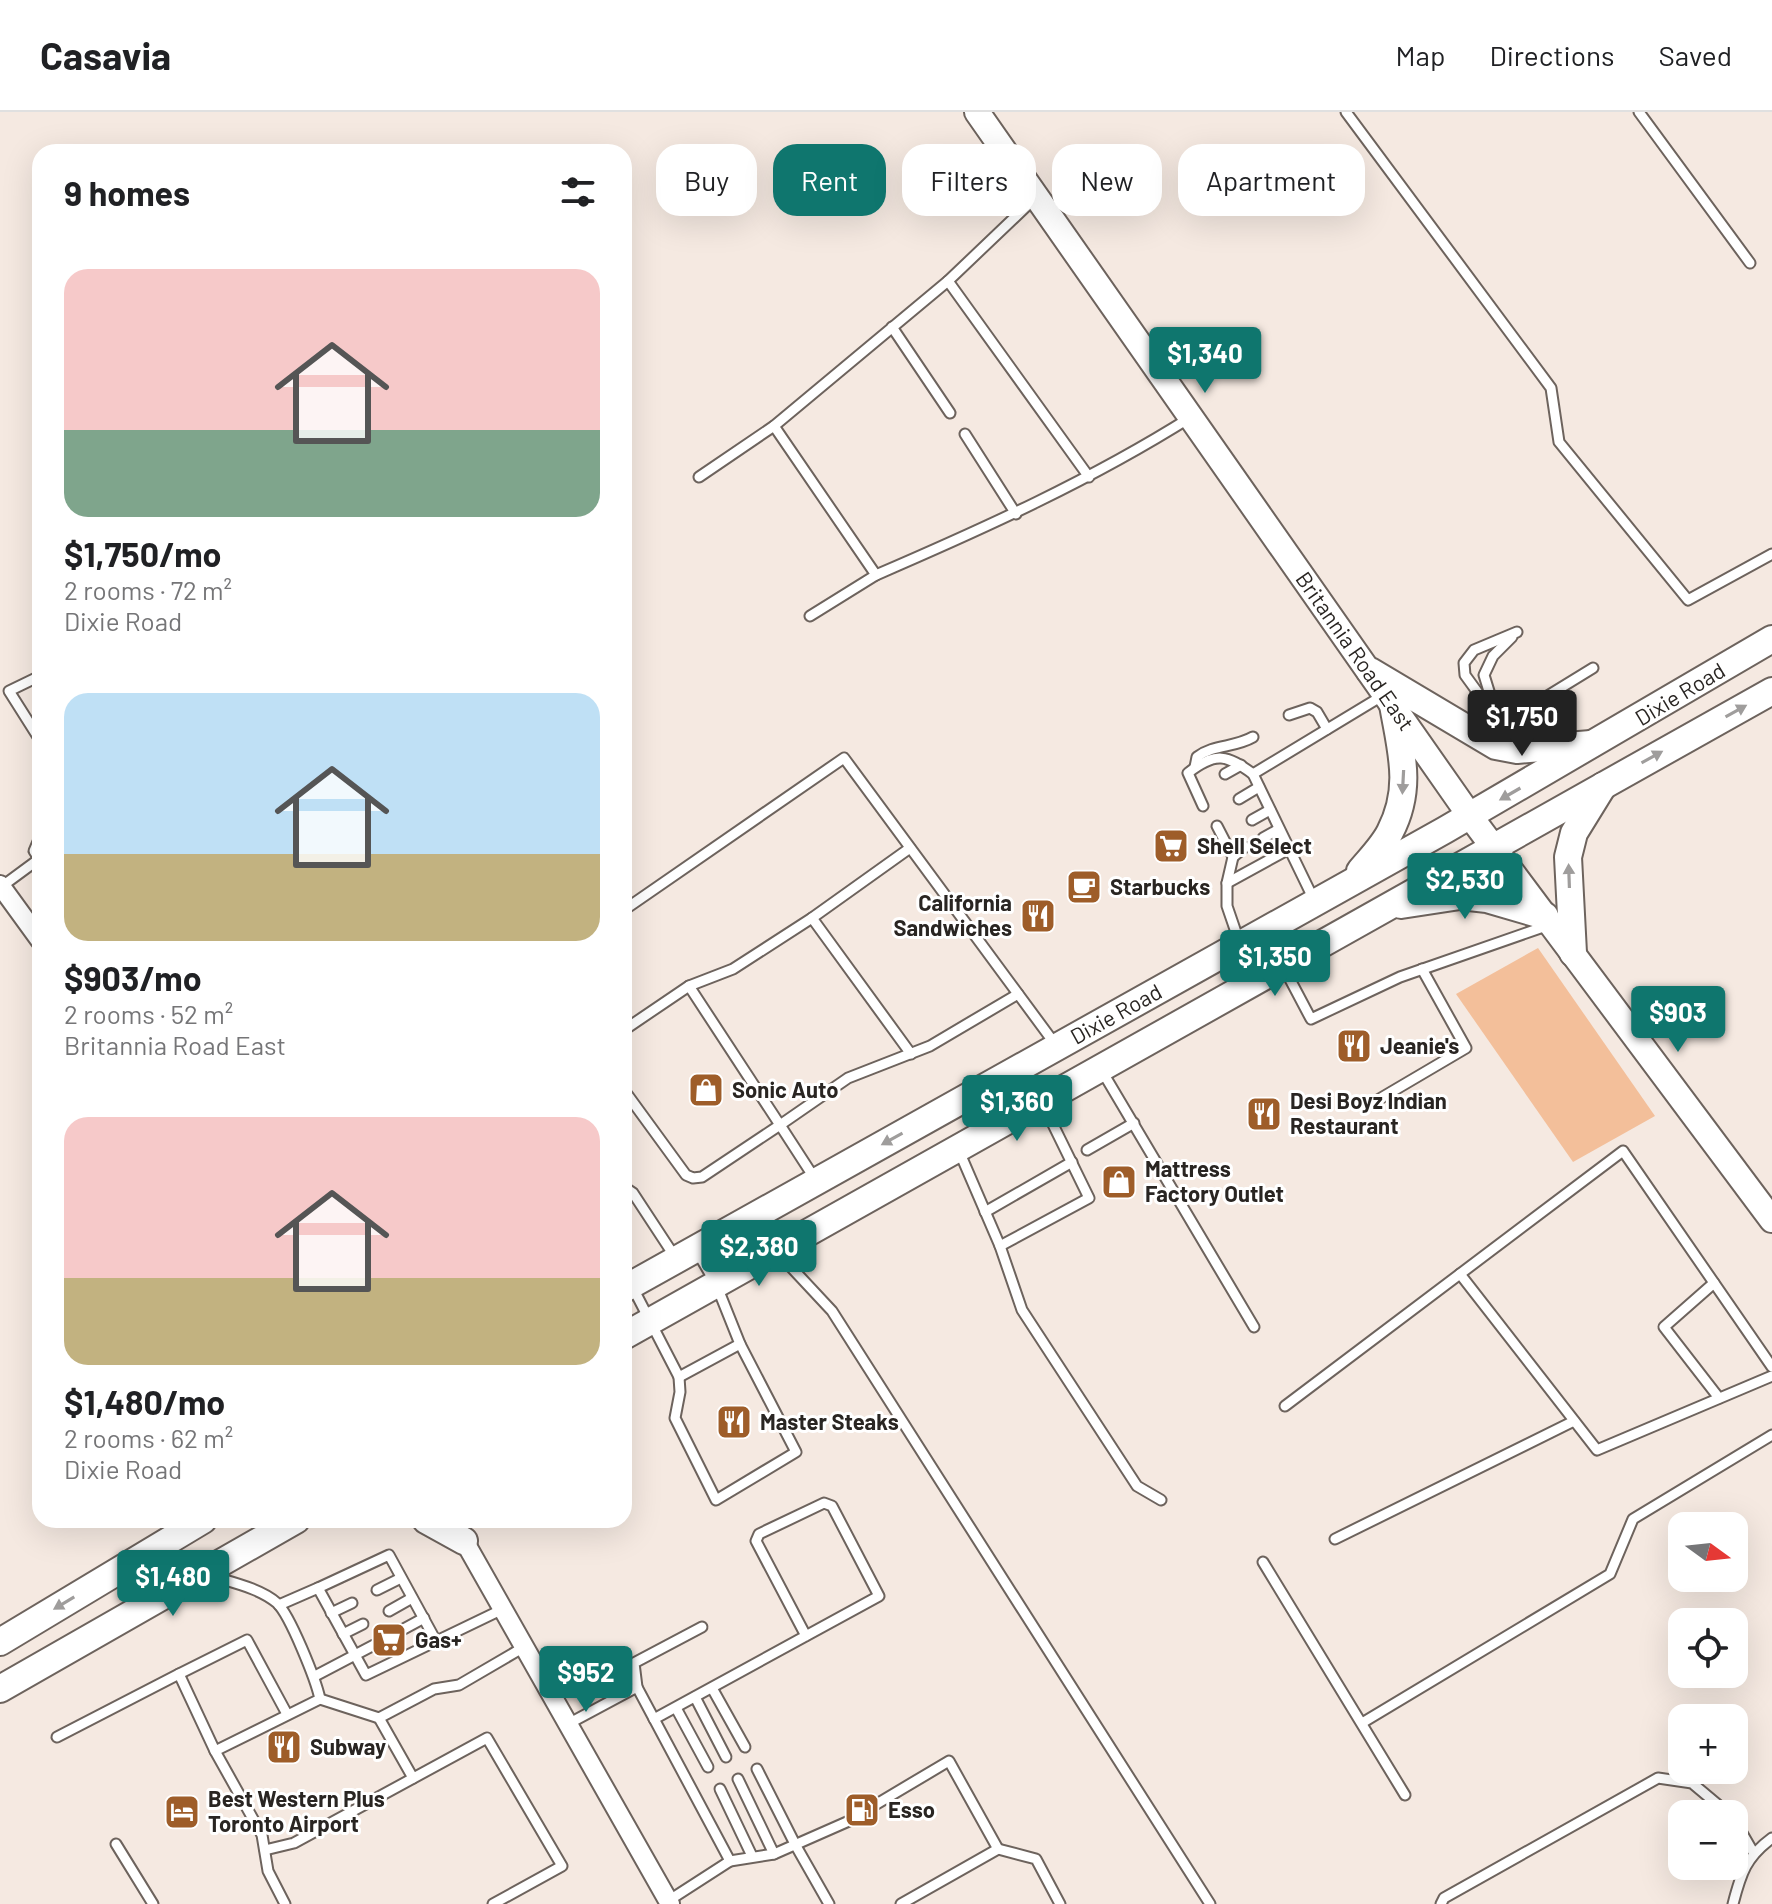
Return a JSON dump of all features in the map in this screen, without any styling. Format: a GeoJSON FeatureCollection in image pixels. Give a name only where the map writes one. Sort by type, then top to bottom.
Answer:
{"type":"FeatureCollection","features":[{"type":"Feature","properties":{"kind":"main road","name":"Dixie Road"},"geometry":{"type":"LineString","coordinates":[[632,1285],[1470,816],[1772,639]]}},
{"type":"Feature","properties":{"kind":"main road"},"geometry":{"type":"LineString","coordinates":[[1370,671],[1496,746],[1517,750],[1598,743]]}},
{"type":"Feature","properties":{"kind":"main road","name":"Dixie Road"},"geometry":{"type":"LineString","coordinates":[[632,1331],[1772,691]]}},
{"type":"Feature","properties":{"kind":"main road"},"geometry":{"type":"LineString","coordinates":[[1351,883],[1389,834],[1402,804],[1406,776],[1389,699]]}},
{"type":"Feature","properties":{"kind":"main road"},"geometry":{"type":"LineString","coordinates":[[1573,953],[1568,857],[1574,833],[1604,784]]}},
{"type":"Feature","properties":{"kind":"main road"},"geometry":{"type":"LineString","coordinates":[[1385,907],[1460,896],[1487,899],[1548,920]]}},
{"type":"Feature","properties":{"kind":"main road"},"geometry":{"type":"LineString","coordinates":[[0,1642],[190,1528]]}},
{"type":"Feature","properties":{"kind":"main road"},"geometry":{"type":"LineString","coordinates":[[0,1689],[281,1528]]}},
{"type":"Feature","properties":{"kind":"street","name":"Britannia Road East"},"geometry":{"type":"LineString","coordinates":[[977,112],[1470,816],[1772,1220]]}},
{"type":"Feature","properties":{"kind":"street"},"geometry":{"type":"LineString","coordinates":[[1,886],[32,929]]}},
{"type":"Feature","properties":{"kind":"street"},"geometry":{"type":"LineString","coordinates":[[458,1530],[667,1903]]}},
{"type":"Feature","properties":{"kind":"lane"},"geometry":{"type":"LineString","coordinates":[[1346,112],[1551,388],[1559,442],[1688,600],[1772,554]]}},
{"type":"Feature","properties":{"kind":"lane"},"geometry":{"type":"LineString","coordinates":[[1639,112],[1750,263]]}},
{"type":"Feature","properties":{"kind":"lane"},"geometry":{"type":"LineString","coordinates":[[699,477],[774,426],[948,281],[1037,197]]}},
{"type":"Feature","properties":{"kind":"lane"},"geometry":{"type":"LineString","coordinates":[[948,281],[1089,477]]}},
{"type":"Feature","properties":{"kind":"lane"},"geometry":{"type":"LineString","coordinates":[[892,327],[950,413]]}},
{"type":"Feature","properties":{"kind":"lane"},"geometry":{"type":"LineString","coordinates":[[810,616],[876,575],[1016,514],[1089,477],[1191,417]]}},
{"type":"Feature","properties":{"kind":"lane"},"geometry":{"type":"LineString","coordinates":[[774,426],[876,575]]}},
{"type":"Feature","properties":{"kind":"lane"},"geometry":{"type":"LineString","coordinates":[[965,434],[1016,514]]}},
{"type":"Feature","properties":{"kind":"lane"},"geometry":{"type":"LineString","coordinates":[[1492,701],[1484,675],[1493,656],[1517,632],[1474,650],[1464,663],[1465,675],[1481,697],[1510,708],[1525,708],[1593,668]]}},
{"type":"Feature","properties":{"kind":"lane"},"geometry":{"type":"LineString","coordinates":[[32,680],[4,692],[32,729]]}},
{"type":"Feature","properties":{"kind":"lane"},"geometry":{"type":"LineString","coordinates":[[1253,774],[1327,729],[1389,699]]}},
{"type":"Feature","properties":{"kind":"lane"},"geometry":{"type":"LineString","coordinates":[[1289,715],[1310,708],[1317,712],[1327,729]]}},
{"type":"Feature","properties":{"kind":"lane"},"geometry":{"type":"LineString","coordinates":[[1195,767],[1197,757],[1205,751],[1253,737]]}},
{"type":"Feature","properties":{"kind":"lane"},"geometry":{"type":"LineString","coordinates":[[1203,806],[1188,773],[1195,767],[1220,756],[1232,759],[1253,774],[1315,903]]}},
{"type":"Feature","properties":{"kind":"lane"},"geometry":{"type":"LineString","coordinates":[[632,904],[844,758],[1057,1047]]}},
{"type":"Feature","properties":{"kind":"lane"},"geometry":{"type":"LineString","coordinates":[[1225,774],[1241,765]]}},
{"type":"Feature","properties":{"kind":"lane"},"geometry":{"type":"LineString","coordinates":[[1195,787],[1206,781]]}},
{"type":"Feature","properties":{"kind":"lane"},"geometry":{"type":"LineString","coordinates":[[1239,799],[1259,787]]}},
{"type":"Feature","properties":{"kind":"lane"},"geometry":{"type":"LineString","coordinates":[[1252,820],[1270,810]]}},
{"type":"Feature","properties":{"kind":"lane"},"geometry":{"type":"LineString","coordinates":[[1217,826],[1233,857]]}},
{"type":"Feature","properties":{"kind":"lane"},"geometry":{"type":"LineString","coordinates":[[1222,836],[1234,828]]}},
{"type":"Feature","properties":{"kind":"lane"},"geometry":{"type":"LineString","coordinates":[[1263,838],[1279,829]]}},
{"type":"Feature","properties":{"kind":"lane"},"geometry":{"type":"LineString","coordinates":[[1240,945],[1227,906],[1227,883],[1233,857],[1245,847]]}},
{"type":"Feature","properties":{"kind":"lane"},"geometry":{"type":"LineString","coordinates":[[632,1025],[689,986],[733,969],[812,918],[910,848]]}},
{"type":"Feature","properties":{"kind":"lane"},"geometry":{"type":"LineString","coordinates":[[1227,883],[1289,849]]}},
{"type":"Feature","properties":{"kind":"lane"},"geometry":{"type":"LineString","coordinates":[[1,886],[32,865]]}},
{"type":"Feature","properties":{"kind":"lane"},"geometry":{"type":"LineString","coordinates":[[812,918],[911,1054]]}},
{"type":"Feature","properties":{"kind":"lane"},"geometry":{"type":"LineString","coordinates":[[1282,965],[1311,1019],[1422,969],[1548,920]]}},
{"type":"Feature","properties":{"kind":"lane"},"geometry":{"type":"LineString","coordinates":[[1376,1101],[1466,1048],[1422,969]]}},
{"type":"Feature","properties":{"kind":"lane"},"geometry":{"type":"LineString","coordinates":[[689,986],[816,1181]]}},
{"type":"Feature","properties":{"kind":"lane"},"geometry":{"type":"LineString","coordinates":[[632,1101],[686,1175],[702,1177],[848,1078],[930,1046],[1018,994]]}},
{"type":"Feature","properties":{"kind":"lane"},"geometry":{"type":"LineString","coordinates":[[1100,1068],[1254,1327]]}},
{"type":"Feature","properties":{"kind":"lane"},"geometry":{"type":"LineString","coordinates":[[1000,1246],[1089,1198],[1042,1101]]}},
{"type":"Feature","properties":{"kind":"lane"},"geometry":{"type":"LineString","coordinates":[[1087,1150],[1134,1123]]}},
{"type":"Feature","properties":{"kind":"lane"},"geometry":{"type":"LineString","coordinates":[[958,1147],[1000,1246],[1022,1310],[1137,1486],[1161,1500]]}},
{"type":"Feature","properties":{"kind":"lane"},"geometry":{"type":"LineString","coordinates":[[1285,1406],[1623,1151],[1772,1367]]}},
{"type":"Feature","properties":{"kind":"lane"},"geometry":{"type":"LineString","coordinates":[[985,1212],[1072,1162]]}},
{"type":"Feature","properties":{"kind":"lane"},"geometry":{"type":"LineString","coordinates":[[632,1192],[716,1284],[740,1344],[796,1452],[716,1500],[675,1418],[680,1392],[679,1377],[632,1293]]}},
{"type":"Feature","properties":{"kind":"lane"},"geometry":{"type":"LineString","coordinates":[[771,1252],[790,1266],[832,1311],[1210,1904]]}},
{"type":"Feature","properties":{"kind":"lane"},"geometry":{"type":"LineString","coordinates":[[1460,1274],[1597,1450],[1772,1376]]}},
{"type":"Feature","properties":{"kind":"lane"},"geometry":{"type":"LineString","coordinates":[[1714,1283],[1664,1327],[1719,1398]]}},
{"type":"Feature","properties":{"kind":"lane"},"geometry":{"type":"LineString","coordinates":[[679,1377],[740,1344]]}},
{"type":"Feature","properties":{"kind":"lane"},"geometry":{"type":"LineString","coordinates":[[1335,1539],[1574,1421]]}},
{"type":"Feature","properties":{"kind":"lane"},"geometry":{"type":"LineString","coordinates":[[1362,1723],[1610,1574],[1633,1519],[1772,1435]]}},
{"type":"Feature","properties":{"kind":"lane"},"geometry":{"type":"LineString","coordinates":[[654,1719],[676,1708],[879,1596],[832,1506],[824,1503],[759,1534],[756,1541],[806,1636]]}},
{"type":"Feature","properties":{"kind":"lane"},"geometry":{"type":"LineString","coordinates":[[279,1605],[389,1555],[436,1641]]}},
{"type":"Feature","properties":{"kind":"lane"},"geometry":{"type":"LineString","coordinates":[[1263,1562],[1405,1795]]}},
{"type":"Feature","properties":{"kind":"lane"},"geometry":{"type":"LineString","coordinates":[[201,1572],[241,1585],[279,1605],[315,1676],[320,1699]]}},
{"type":"Feature","properties":{"kind":"lane"},"geometry":{"type":"LineString","coordinates":[[377,1590],[401,1578]]}},
{"type":"Feature","properties":{"kind":"lane"},"geometry":{"type":"LineString","coordinates":[[318,1588],[366,1675],[503,1609]]}},
{"type":"Feature","properties":{"kind":"lane"},"geometry":{"type":"LineString","coordinates":[[389,1611],[412,1598]]}},
{"type":"Feature","properties":{"kind":"lane"},"geometry":{"type":"LineString","coordinates":[[331,1613],[352,1603]]}},
{"type":"Feature","properties":{"kind":"lane"},"geometry":{"type":"LineString","coordinates":[[400,1631],[424,1618]]}},
{"type":"Feature","properties":{"kind":"lane"},"geometry":{"type":"LineString","coordinates":[[343,1634],[363,1624]]}},
{"type":"Feature","properties":{"kind":"lane"},"geometry":{"type":"LineString","coordinates":[[702,1627],[634,1663],[637,1687],[730,1861]]}},
{"type":"Feature","properties":{"kind":"lane"},"geometry":{"type":"LineString","coordinates":[[57,1737],[247,1640],[287,1714]]}},
{"type":"Feature","properties":{"kind":"lane"},"geometry":{"type":"LineString","coordinates":[[315,1676],[374,1645]]}},
{"type":"Feature","properties":{"kind":"lane"},"geometry":{"type":"LineString","coordinates":[[379,1718],[434,1689],[459,1685],[524,1647]]}},
{"type":"Feature","properties":{"kind":"lane"},"geometry":{"type":"LineString","coordinates":[[179,1674],[215,1751],[262,1835],[268,1871],[285,1904]]}},
{"type":"Feature","properties":{"kind":"lane"},"geometry":{"type":"LineString","coordinates":[[568,1724],[637,1687]]}},
{"type":"Feature","properties":{"kind":"lane"},"geometry":{"type":"LineString","coordinates":[[712,1688],[745,1747]]}},
{"type":"Feature","properties":{"kind":"lane"},"geometry":{"type":"LineString","coordinates":[[695,1697],[726,1757]]}},
{"type":"Feature","properties":{"kind":"lane"},"geometry":{"type":"LineString","coordinates":[[215,1751],[320,1699],[379,1718],[413,1778]]}},
{"type":"Feature","properties":{"kind":"lane"},"geometry":{"type":"LineString","coordinates":[[676,1708],[708,1767]]}},
{"type":"Feature","properties":{"kind":"lane"},"geometry":{"type":"LineString","coordinates":[[265,1850],[294,1843],[487,1738],[562,1866],[493,1904]]}},
{"type":"Feature","properties":{"kind":"lane"},"geometry":{"type":"LineString","coordinates":[[875,1805],[949,1761],[998,1849]]}},
{"type":"Feature","properties":{"kind":"lane"},"geometry":{"type":"LineString","coordinates":[[757,1769],[829,1904]]}},
{"type":"Feature","properties":{"kind":"lane"},"geometry":{"type":"LineString","coordinates":[[1441,1904],[1444,1898],[1658,1778],[1692,1783],[1712,1800]]}},
{"type":"Feature","properties":{"kind":"lane"},"geometry":{"type":"LineString","coordinates":[[738,1779],[774,1854]]}},
{"type":"Feature","properties":{"kind":"lane"},"geometry":{"type":"LineString","coordinates":[[720,1789],[752,1856]]}},
{"type":"Feature","properties":{"kind":"lane"},"geometry":{"type":"LineString","coordinates":[[667,1903],[730,1861],[774,1854],[849,1821]]}},
{"type":"Feature","properties":{"kind":"lane"},"geometry":{"type":"LineString","coordinates":[[1733,1904],[1738,1883],[1753,1852],[1772,1838]]}},
{"type":"Feature","properties":{"kind":"lane"},"geometry":{"type":"LineString","coordinates":[[1748,1843],[1753,1852]]}},
{"type":"Feature","properties":{"kind":"lane"},"geometry":{"type":"LineString","coordinates":[[116,1844],[153,1904]]}},
{"type":"Feature","properties":{"kind":"lane"},"geometry":{"type":"LineString","coordinates":[[901,1904],[998,1849],[1036,1859],[1060,1904]]}},
{"type":"Feature","properties":{"kind":"shaded area"},"geometry":{"type":"Polygon","coordinates":[[[1538,948],[1655,1116],[1573,1162],[1456,994],[1538,948]]]}},
{"type":"Feature","properties":{"kind":"place","name":"Shell Select"},"geometry":{"type":"Point","coordinates":[1171,846]}},
{"type":"Feature","properties":{"kind":"place","name":"Starbucks"},"geometry":{"type":"Point","coordinates":[1084,887]}},
{"type":"Feature","properties":{"kind":"place","name":"California Sandwiches"},"geometry":{"type":"Point","coordinates":[1038,916]}},
{"type":"Feature","properties":{"kind":"place","name":"Jeanie's"},"geometry":{"type":"Point","coordinates":[1354,1046]}},
{"type":"Feature","properties":{"kind":"place","name":"Sonic Auto"},"geometry":{"type":"Point","coordinates":[706,1090]}},
{"type":"Feature","properties":{"kind":"place","name":"Desi Boyz Indian Restaurant"},"geometry":{"type":"Point","coordinates":[1264,1114]}},
{"type":"Feature","properties":{"kind":"place","name":"Mattress Factory Outlet"},"geometry":{"type":"Point","coordinates":[1119,1182]}},
{"type":"Feature","properties":{"kind":"place","name":"Master Steaks"},"geometry":{"type":"Point","coordinates":[734,1422]}},
{"type":"Feature","properties":{"kind":"place","name":"Gas+"},"geometry":{"type":"Point","coordinates":[389,1640]}},
{"type":"Feature","properties":{"kind":"place","name":"Subway"},"geometry":{"type":"Point","coordinates":[284,1747]}},
{"type":"Feature","properties":{"kind":"place","name":"Esso"},"geometry":{"type":"Point","coordinates":[862,1810]}},
{"type":"Feature","properties":{"kind":"place","name":"Best Western Plus Toronto Airport"},"geometry":{"type":"Point","coordinates":[182,1812]}}]}
